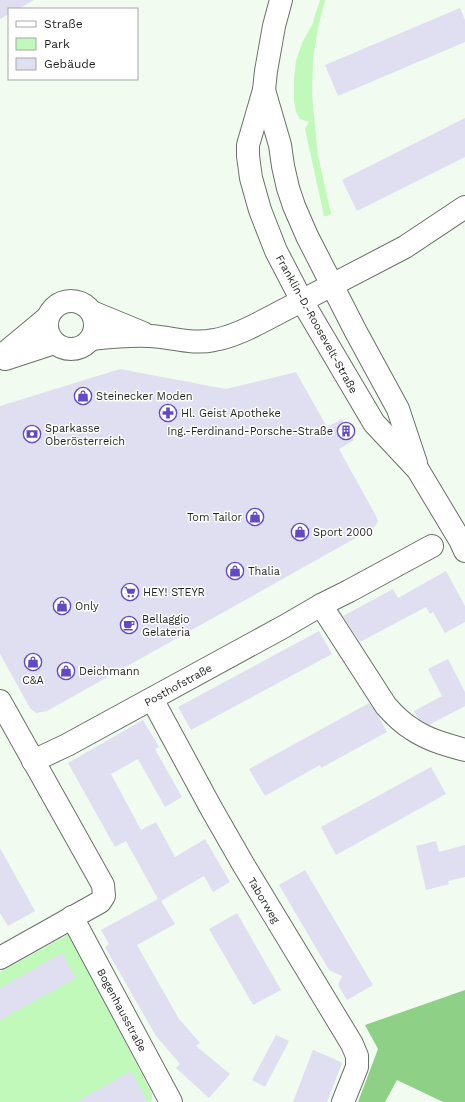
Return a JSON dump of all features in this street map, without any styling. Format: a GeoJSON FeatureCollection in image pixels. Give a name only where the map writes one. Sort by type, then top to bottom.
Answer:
{"type":"FeatureCollection","features":[{"type":"Feature","properties":{"kind":"street","name":"Franklin-D.-Roosevelt-Straße"},"geometry":{"type":"LineString","coordinates":[[281,0],[272,37],[264,90],[248,145],[251,178],[260,210],[271,239],[302,301],[374,423],[418,470]]}},
{"type":"Feature","properties":{"kind":"street","name":"Franklin-D.-Roosevelt-Straße"},"geometry":{"type":"LineString","coordinates":[[264,90],[280,145],[282,166],[288,188],[307,236],[356,332],[398,409],[418,470],[462,546]]}},
{"type":"Feature","properties":{"kind":"street"},"geometry":{"type":"LineString","coordinates":[[91,339],[150,336],[194,341],[213,341],[239,333],[405,247],[465,207]]}},
{"type":"Feature","properties":{"kind":"street"},"geometry":{"type":"LineString","coordinates":[[0,357],[47,318],[53,308],[62,302],[73,300],[84,304],[92,312],[150,336]]}},
{"type":"Feature","properties":{"kind":"street"},"geometry":{"type":"LineString","coordinates":[[47,318],[47,332],[54,343],[61,348],[71,350],[81,348],[91,339],[95,330],[95,321],[92,312]]}},
{"type":"Feature","properties":{"kind":"street"},"geometry":{"type":"LineString","coordinates":[[0,361],[54,343]]}},
{"type":"Feature","properties":{"kind":"street","name":"Posthofstraße"},"geometry":{"type":"LineString","coordinates":[[33,761],[152,699],[321,605],[432,546]]}},
{"type":"Feature","properties":{"kind":"street"},"geometry":{"type":"LineString","coordinates":[[321,605],[386,706],[413,730],[437,742],[465,750]]}},
{"type":"Feature","properties":{"kind":"street","name":"Taborweg"},"geometry":{"type":"LineString","coordinates":[[152,699],[243,864],[352,1044],[357,1056],[357,1067],[343,1102]]}},
{"type":"Feature","properties":{"kind":"street"},"geometry":{"type":"LineString","coordinates":[[0,701],[103,885],[104,896],[100,902],[0,958]]}},
{"type":"Feature","properties":{"kind":"street","name":"Bogenhausstraße"},"geometry":{"type":"LineString","coordinates":[[72,918],[171,1102]]}},
{"type":"Feature","properties":{"kind":"green space"},"geometry":{"type":"Polygon","coordinates":[[[320,0],[325,0],[318,28],[313,59],[312,95],[318,156],[331,214],[327,216],[324,216],[305,129],[309,122],[300,119],[296,112],[294,101],[296,61],[302,43],[312,25],[320,0]]]}},
{"type":"Feature","properties":{"kind":"green space"},"geometry":{"type":"Polygon","coordinates":[[[69,934],[152,1094],[151,1102],[0,1102],[0,972],[69,934]]]}},
{"type":"Feature","properties":{"kind":"green space"},"geometry":{"type":"Polygon","coordinates":[[[465,990],[465,1102],[443,1102],[397,1080],[385,1102],[358,1102],[378,1049],[365,1025],[465,990]]]}},
{"type":"Feature","properties":{"kind":"building"},"geometry":{"type":"Polygon","coordinates":[[[0,0],[34,0],[20,8],[8,8],[8,15],[0,19],[0,0]]]}},
{"type":"Feature","properties":{"kind":"building"},"geometry":{"type":"Polygon","coordinates":[[[460,8],[465,20],[465,42],[338,96],[325,65],[460,8]]]}},
{"type":"Feature","properties":{"kind":"building"},"geometry":{"type":"Polygon","coordinates":[[[465,118],[465,157],[357,211],[342,180],[465,118]]]}},
{"type":"Feature","properties":{"kind":"building","name":"HEY! STEYR"},"geometry":{"type":"Polygon","coordinates":[[[120,369],[226,389],[296,372],[327,427],[342,419],[354,440],[339,449],[378,521],[370,530],[47,711],[36,713],[30,708],[0,654],[0,406],[120,369]]]}},
{"type":"Feature","properties":{"kind":"building"},"geometry":{"type":"Polygon","coordinates":[[[446,571],[465,606],[465,622],[445,633],[433,612],[430,614],[426,607],[360,642],[343,616],[393,589],[398,598],[446,571]]]}},
{"type":"Feature","properties":{"kind":"building"},"geometry":{"type":"Polygon","coordinates":[[[319,631],[332,654],[191,730],[178,707],[319,631]]]}},
{"type":"Feature","properties":{"kind":"building"},"geometry":{"type":"Polygon","coordinates":[[[448,659],[465,692],[465,706],[429,725],[417,717],[414,711],[442,696],[428,669],[448,659]]]}},
{"type":"Feature","properties":{"kind":"building"},"geometry":{"type":"Polygon","coordinates":[[[369,703],[387,732],[321,768],[320,765],[265,796],[249,769],[369,703]]]}},
{"type":"Feature","properties":{"kind":"building"},"geometry":{"type":"Polygon","coordinates":[[[143,720],[159,747],[155,749],[182,797],[165,807],[138,759],[111,774],[141,830],[156,822],[175,857],[205,839],[230,882],[213,892],[204,876],[161,901],[175,924],[137,945],[179,1019],[200,1043],[196,1046],[230,1074],[209,1098],[176,1068],[180,1064],[156,1036],[105,947],[109,944],[101,930],[158,899],[126,841],[115,847],[68,763],[143,720]]]}},
{"type":"Feature","properties":{"kind":"building"},"geometry":{"type":"Polygon","coordinates":[[[431,767],[446,794],[336,855],[321,827],[431,767]]]}},
{"type":"Feature","properties":{"kind":"building"},"geometry":{"type":"Polygon","coordinates":[[[436,841],[439,852],[465,845],[465,877],[448,881],[449,884],[426,890],[416,846],[436,841]]]}},
{"type":"Feature","properties":{"kind":"building"},"geometry":{"type":"Polygon","coordinates":[[[0,848],[35,911],[8,926],[0,913],[0,848]]]}},
{"type":"Feature","properties":{"kind":"building"},"geometry":{"type":"Polygon","coordinates":[[[305,870],[373,985],[347,1000],[338,985],[342,976],[329,970],[279,885],[305,870]]]}},
{"type":"Feature","properties":{"kind":"building"},"geometry":{"type":"Polygon","coordinates":[[[237,913],[281,990],[253,1005],[209,929],[237,913]]]}},
{"type":"Feature","properties":{"kind":"building"},"geometry":{"type":"Polygon","coordinates":[[[62,953],[76,978],[0,1020],[0,988],[62,953]]]}},
{"type":"Feature","properties":{"kind":"building"},"geometry":{"type":"Polygon","coordinates":[[[276,1035],[289,1041],[265,1087],[252,1080],[276,1035]]]}},
{"type":"Feature","properties":{"kind":"building"},"geometry":{"type":"Polygon","coordinates":[[[313,1050],[342,1063],[327,1102],[293,1102],[313,1050]]]}},
{"type":"Feature","properties":{"kind":"building"},"geometry":{"type":"Polygon","coordinates":[[[131,1071],[148,1102],[76,1102],[131,1071]]]}},
{"type":"Feature","properties":{"kind":"place","name":"Steinecker Moden"},"geometry":{"type":"Point","coordinates":[83,396]}},
{"type":"Feature","properties":{"kind":"place","name":"Hl. Geist Apotheke"},"geometry":{"type":"Point","coordinates":[168,413]}},
{"type":"Feature","properties":{"kind":"place","name":"Ing.-Ferdinand-Porsche-Straße"},"geometry":{"type":"Point","coordinates":[346,431]}},
{"type":"Feature","properties":{"kind":"place","name":"Sparkasse Oberösterreich"},"geometry":{"type":"Point","coordinates":[32,434]}},
{"type":"Feature","properties":{"kind":"place","name":"Tom Tailor"},"geometry":{"type":"Point","coordinates":[255,517]}},
{"type":"Feature","properties":{"kind":"place","name":"Sport 2000"},"geometry":{"type":"Point","coordinates":[300,532]}},
{"type":"Feature","properties":{"kind":"place","name":"Thalia"},"geometry":{"type":"Point","coordinates":[235,571]}},
{"type":"Feature","properties":{"kind":"place","name":"HEY! STEYR"},"geometry":{"type":"Point","coordinates":[130,592]}},
{"type":"Feature","properties":{"kind":"place","name":"Only"},"geometry":{"type":"Point","coordinates":[62,606]}},
{"type":"Feature","properties":{"kind":"place","name":"Bellaggio Gelateria"},"geometry":{"type":"Point","coordinates":[129,625]}},
{"type":"Feature","properties":{"kind":"place","name":"C&A"},"geometry":{"type":"Point","coordinates":[33,662]}},
{"type":"Feature","properties":{"kind":"place","name":"Deichmann"},"geometry":{"type":"Point","coordinates":[66,671]}}]}
